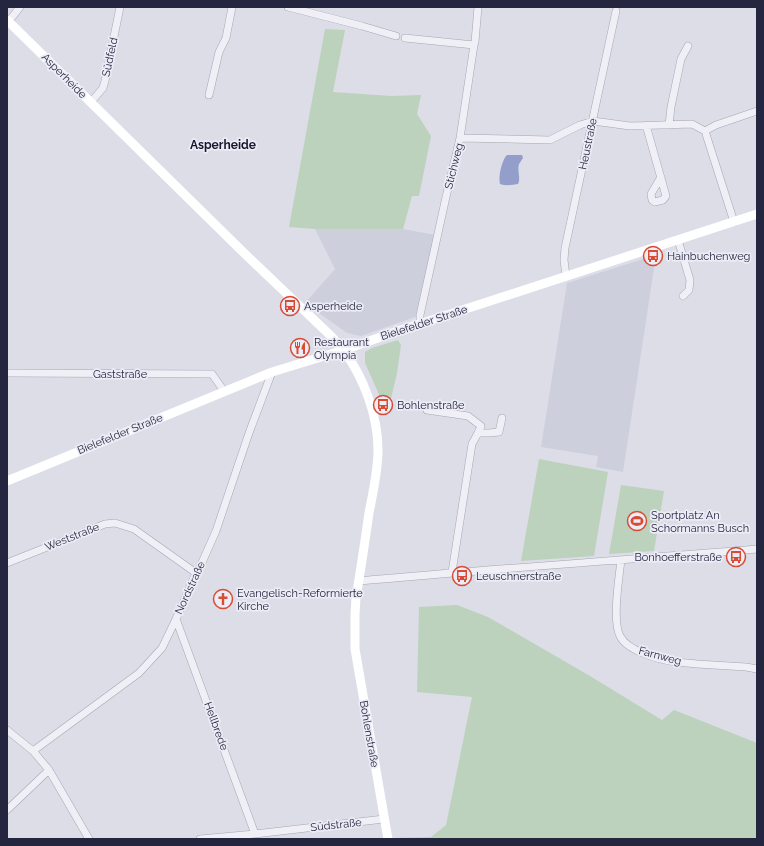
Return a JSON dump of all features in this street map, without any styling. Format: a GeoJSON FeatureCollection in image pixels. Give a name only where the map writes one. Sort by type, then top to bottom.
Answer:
{"type":"FeatureCollection","features":[{"type":"Feature","properties":{"kind":"street"},"geometry":{"type":"LineString","coordinates":[[8,21],[20,7]]}},
{"type":"Feature","properties":{"kind":"street","name":"Südfeld"},"geometry":{"type":"LineString","coordinates":[[91,102],[103,88],[120,7]]}},
{"type":"Feature","properties":{"kind":"street"},"geometry":{"type":"LineString","coordinates":[[209,95],[219,52],[226,38],[232,7]]}},
{"type":"Feature","properties":{"kind":"street"},"geometry":{"type":"LineString","coordinates":[[288,7],[396,36]]}},
{"type":"Feature","properties":{"kind":"street","name":"Stichweg"},"geometry":{"type":"LineString","coordinates":[[420,324],[422,308],[460,138],[475,42],[478,7]]}},
{"type":"Feature","properties":{"kind":"street","name":"Heustraße"},"geometry":{"type":"LineString","coordinates":[[566,276],[564,260],[565,248],[616,11]]}},
{"type":"Feature","properties":{"kind":"street","name":"Asperheide"},"geometry":{"type":"LineString","coordinates":[[8,21],[344,350]]}},
{"type":"Feature","properties":{"kind":"street"},"geometry":{"type":"LineString","coordinates":[[405,38],[474,45]]}},
{"type":"Feature","properties":{"kind":"street"},"geometry":{"type":"LineString","coordinates":[[669,125],[671,107],[681,59],[688,46]]}},
{"type":"Feature","properties":{"kind":"street"},"geometry":{"type":"LineString","coordinates":[[705,130],[757,111]]}},
{"type":"Feature","properties":{"kind":"street"},"geometry":{"type":"LineString","coordinates":[[460,138],[550,140],[580,125],[593,121],[630,126],[692,124],[705,130],[734,222]]}},
{"type":"Feature","properties":{"kind":"street"},"geometry":{"type":"LineString","coordinates":[[646,125],[661,177]]}},
{"type":"Feature","properties":{"kind":"street","name":"Bielefelder Straße"},"geometry":{"type":"LineString","coordinates":[[7,480],[272,372],[344,350],[757,214]]}},
{"type":"Feature","properties":{"kind":"street"},"geometry":{"type":"LineString","coordinates":[[678,240],[690,280],[689,290],[683,296]]}},
{"type":"Feature","properties":{"kind":"street","name":"Bohlenstraße"},"geometry":{"type":"LineString","coordinates":[[344,350],[362,382],[371,404],[377,435],[378,451],[355,615],[355,649],[380,820],[388,839]]}},
{"type":"Feature","properties":{"kind":"street","name":"Nordstraße"},"geometry":{"type":"LineString","coordinates":[[33,751],[140,673],[162,648],[216,531],[249,433],[272,372]]}},
{"type":"Feature","properties":{"kind":"street","name":"Gaststraße"},"geometry":{"type":"LineString","coordinates":[[7,373],[212,374],[224,391]]}},
{"type":"Feature","properties":{"kind":"street"},"geometry":{"type":"LineString","coordinates":[[428,410],[468,416],[480,429],[489,433],[499,432],[502,418]]}},
{"type":"Feature","properties":{"kind":"street"},"geometry":{"type":"LineString","coordinates":[[452,572],[472,444],[480,429]]}},
{"type":"Feature","properties":{"kind":"street","name":"Weststraße"},"geometry":{"type":"LineString","coordinates":[[7,563],[105,524],[115,523],[134,529],[196,573]]}},
{"type":"Feature","properties":{"kind":"street"},"geometry":{"type":"LineString","coordinates":[[359,581],[452,572],[757,549]]}},
{"type":"Feature","properties":{"kind":"street","name":"Farnweg"},"geometry":{"type":"LineString","coordinates":[[621,560],[616,614],[620,636],[627,645],[642,652],[676,662],[757,669]]}},
{"type":"Feature","properties":{"kind":"street","name":"Hellbrede"},"geometry":{"type":"LineString","coordinates":[[176,619],[255,834]]}},
{"type":"Feature","properties":{"kind":"street"},"geometry":{"type":"LineString","coordinates":[[7,730],[33,751],[49,770],[89,839]]}},
{"type":"Feature","properties":{"kind":"street"},"geometry":{"type":"LineString","coordinates":[[7,810],[49,770]]}},
{"type":"Feature","properties":{"kind":"street","name":"Südstraße"},"geometry":{"type":"LineString","coordinates":[[200,839],[380,820]]}},
{"type":"Feature","properties":{"kind":"shaded area"},"geometry":{"type":"Polygon","coordinates":[[[315,229],[403,229],[435,235],[418,316],[361,336],[347,333],[305,303],[335,269],[315,229]]]}},
{"type":"Feature","properties":{"kind":"shaded area"},"geometry":{"type":"Polygon","coordinates":[[[656,255],[623,472],[596,467],[598,456],[541,447],[567,283],[656,255]]]}},
{"type":"Feature","properties":{"kind":"green space"},"geometry":{"type":"Polygon","coordinates":[[[325,29],[345,30],[333,92],[391,96],[421,95],[417,114],[431,136],[419,196],[412,196],[403,229],[315,229],[289,227],[325,29]]]}},
{"type":"Feature","properties":{"kind":"green space"},"geometry":{"type":"Polygon","coordinates":[[[398,340],[401,345],[397,373],[389,407],[386,410],[365,363],[365,352],[372,348],[398,340]]]}},
{"type":"Feature","properties":{"kind":"green space"},"geometry":{"type":"Polygon","coordinates":[[[539,459],[608,472],[594,556],[521,561],[539,459]]]}},
{"type":"Feature","properties":{"kind":"green space","name":"Sportplatz An Schormanns Busch"},"geometry":{"type":"Polygon","coordinates":[[[621,485],[664,491],[654,551],[609,554],[621,485]]]}},
{"type":"Feature","properties":{"kind":"green space"},"geometry":{"type":"Polygon","coordinates":[[[457,605],[488,617],[662,720],[674,710],[757,743],[757,839],[394,839],[431,837],[446,825],[472,697],[417,692],[419,607],[457,605]]]}},
{"type":"Feature","properties":{"kind":"water"},"geometry":{"type":"Polygon","coordinates":[[[507,155],[522,155],[523,158],[519,164],[518,184],[500,184],[501,168],[507,155]]]}},
{"type":"Feature","properties":{"kind":"place","name":"Hainbuchenweg"},"geometry":{"type":"Point","coordinates":[653,256]}},
{"type":"Feature","properties":{"kind":"place","name":"Asperheide"},"geometry":{"type":"Point","coordinates":[290,306]}},
{"type":"Feature","properties":{"kind":"place","name":"Restaurant Olympia"},"geometry":{"type":"Point","coordinates":[300,348]}},
{"type":"Feature","properties":{"kind":"place","name":"Bohlenstraße"},"geometry":{"type":"Point","coordinates":[383,405]}},
{"type":"Feature","properties":{"kind":"place","name":"Sportplatz An Schormanns Busch"},"geometry":{"type":"Point","coordinates":[637,521]}},
{"type":"Feature","properties":{"kind":"place","name":"Bonhoefferstraße"},"geometry":{"type":"Point","coordinates":[736,557]}},
{"type":"Feature","properties":{"kind":"place","name":"Leuschnerstraße"},"geometry":{"type":"Point","coordinates":[462,576]}},
{"type":"Feature","properties":{"kind":"place","name":"Evangelisch-Reformierte Kirche"},"geometry":{"type":"Point","coordinates":[223,599]}},
{"type":"Feature","properties":{"kind":"district","name":"Asperheide"},"geometry":{"type":"Point","coordinates":[223,145]}}]}
